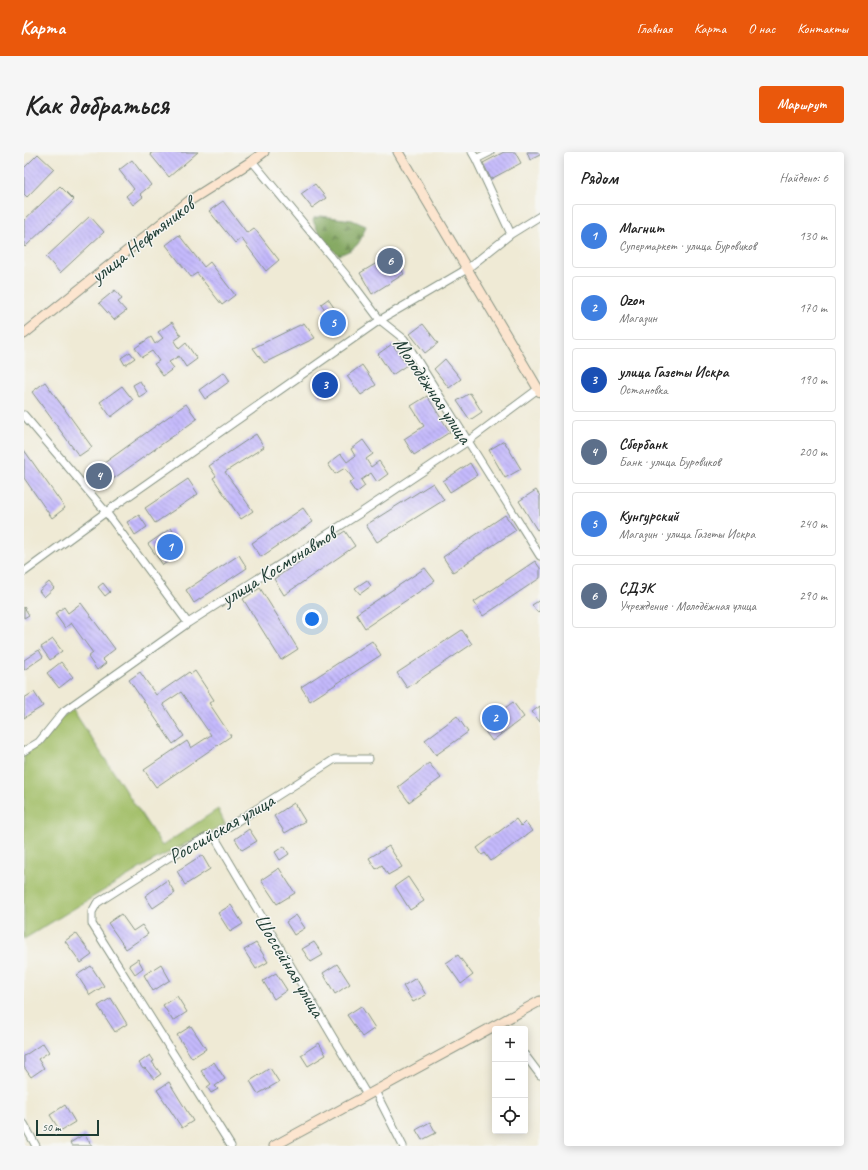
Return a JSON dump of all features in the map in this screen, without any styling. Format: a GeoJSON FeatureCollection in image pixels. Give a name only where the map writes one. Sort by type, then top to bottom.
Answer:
{"type":"FeatureCollection","features":[{"type":"Feature","properties":{"kind":"street","name":"улица Нефтяников"},"geometry":{"type":"LineString","coordinates":[[24,334],[189,201],[264,152]]}},
{"type":"Feature","properties":{"kind":"street"},"geometry":{"type":"LineString","coordinates":[[398,152],[539,391]]}},
{"type":"Feature","properties":{"kind":"street"},"geometry":{"type":"LineString","coordinates":[[472,152],[511,234]]}},
{"type":"Feature","properties":{"kind":"street"},"geometry":{"type":"LineString","coordinates":[[476,159],[490,152]]}},
{"type":"Feature","properties":{"kind":"street","name":"Молодёжная улица"},"geometry":{"type":"LineString","coordinates":[[252,161],[347,276],[380,320],[404,339],[540,556]]}},
{"type":"Feature","properties":{"kind":"street"},"geometry":{"type":"LineString","coordinates":[[24,572],[106,512],[380,320],[467,268],[511,234],[540,216]]}},
{"type":"Feature","properties":{"kind":"street","name":"улица Космонавтов"},"geometry":{"type":"LineString","coordinates":[[24,751],[39,742],[64,711],[188,623],[336,530],[539,391]]}},
{"type":"Feature","properties":{"kind":"street"},"geometry":{"type":"LineString","coordinates":[[24,415],[106,512],[188,623]]}},
{"type":"Feature","properties":{"kind":"street","name":"Российская улица"},"geometry":{"type":"LineString","coordinates":[[231,1146],[92,924],[92,912],[97,903],[171,856],[207,837],[214,836],[335,759],[369,759]]}},
{"type":"Feature","properties":{"kind":"street","name":"Шоссейная улица"},"geometry":{"type":"LineString","coordinates":[[214,836],[402,1146]]}},
{"type":"Feature","properties":{"kind":"street"},"geometry":{"type":"LineString","coordinates":[[503,1026],[540,1001]]}},
{"type":"Feature","properties":{"kind":"street"},"geometry":{"type":"LineString","coordinates":[[274,1146],[371,1093],[492,1032]]}},
{"type":"Feature","properties":{"kind":"street"},"geometry":{"type":"LineString","coordinates":[[528,1059],[540,1075]]}},
{"type":"Feature","properties":{"kind":"street"},"geometry":{"type":"LineString","coordinates":[[24,1124],[36,1146]]}},
{"type":"Feature","properties":{"kind":"green space"},"geometry":{"type":"Polygon","coordinates":[[[321,216],[352,220],[366,226],[362,238],[354,248],[339,255],[323,240],[313,221],[314,218],[321,216]]]}},
{"type":"Feature","properties":{"kind":"green space"},"geometry":{"type":"Polygon","coordinates":[[[73,710],[162,846],[218,809],[225,824],[154,860],[24,939],[24,753],[62,717],[73,710]]]}},
{"type":"Feature","properties":{"kind":"building"},"geometry":{"type":"Polygon","coordinates":[[[153,152],[198,152],[169,177],[150,154],[153,152]]]}},
{"type":"Feature","properties":{"kind":"building"},"geometry":{"type":"Polygon","coordinates":[[[504,152],[515,152],[521,163],[491,179],[483,163],[504,152]]]}},
{"type":"Feature","properties":{"kind":"building"},"geometry":{"type":"Polygon","coordinates":[[[527,152],[540,152],[540,155],[530,160],[527,152]]]}},
{"type":"Feature","properties":{"kind":"building"},"geometry":{"type":"Polygon","coordinates":[[[38,154],[54,169],[27,197],[24,194],[24,168],[38,154]]]}},
{"type":"Feature","properties":{"kind":"building"},"geometry":{"type":"Polygon","coordinates":[[[132,160],[151,185],[140,194],[143,197],[133,205],[126,196],[134,189],[119,170],[132,160]]]}},
{"type":"Feature","properties":{"kind":"building"},"geometry":{"type":"Polygon","coordinates":[[[315,184],[326,198],[312,208],[301,194],[315,184]]]}},
{"type":"Feature","properties":{"kind":"building"},"geometry":{"type":"Polygon","coordinates":[[[60,186],[74,200],[25,247],[24,220],[60,186]]]}},
{"type":"Feature","properties":{"kind":"building"},"geometry":{"type":"Polygon","coordinates":[[[223,201],[247,233],[254,228],[279,260],[266,271],[241,238],[235,243],[209,211],[223,201]]]}},
{"type":"Feature","properties":{"kind":"building"},"geometry":{"type":"Polygon","coordinates":[[[90,216],[104,232],[60,273],[46,257],[90,216]]]}},
{"type":"Feature","properties":{"kind":"building"},"geometry":{"type":"Polygon","coordinates":[[[179,235],[204,267],[210,262],[235,295],[222,305],[197,273],[191,277],[166,245],[179,235]]]}},
{"type":"Feature","properties":{"kind":"building"},"geometry":{"type":"Polygon","coordinates":[[[392,254],[404,274],[372,294],[360,273],[392,254]]]}},
{"type":"Feature","properties":{"kind":"building"},"geometry":{"type":"Polygon","coordinates":[[[115,290],[122,299],[118,302],[126,311],[114,320],[99,303],[115,290]]]}},
{"type":"Feature","properties":{"kind":"building"},"geometry":{"type":"Polygon","coordinates":[[[328,299],[342,319],[332,326],[323,313],[326,311],[321,304],[328,299]]]}},
{"type":"Feature","properties":{"kind":"building"},"geometry":{"type":"Polygon","coordinates":[[[172,322],[181,336],[174,341],[179,349],[186,343],[197,359],[186,367],[179,356],[169,362],[174,368],[163,376],[154,364],[159,361],[152,351],[142,357],[135,348],[151,337],[155,344],[163,338],[158,332],[172,322]]]}},
{"type":"Feature","properties":{"kind":"building"},"geometry":{"type":"Polygon","coordinates":[[[304,323],[315,338],[264,363],[253,348],[304,323]]]}},
{"type":"Feature","properties":{"kind":"building"},"geometry":{"type":"Polygon","coordinates":[[[423,324],[438,343],[425,353],[410,334],[423,324]]]}},
{"type":"Feature","properties":{"kind":"building"},"geometry":{"type":"Polygon","coordinates":[[[392,344],[407,365],[392,375],[378,354],[392,344]]]}},
{"type":"Feature","properties":{"kind":"building"},"geometry":{"type":"Polygon","coordinates":[[[130,352],[135,358],[125,365],[121,358],[130,352]]]}},
{"type":"Feature","properties":{"kind":"building"},"geometry":{"type":"Polygon","coordinates":[[[445,359],[461,379],[449,388],[434,369],[445,359]]]}},
{"type":"Feature","properties":{"kind":"building"},"geometry":{"type":"Polygon","coordinates":[[[362,365],[376,385],[361,395],[347,376],[362,365]]]}},
{"type":"Feature","properties":{"kind":"building"},"geometry":{"type":"Polygon","coordinates":[[[224,372],[230,381],[205,399],[199,390],[224,372]]]}},
{"type":"Feature","properties":{"kind":"building"},"geometry":{"type":"Polygon","coordinates":[[[140,381],[147,392],[139,397],[133,385],[140,381]]]}},
{"type":"Feature","properties":{"kind":"building"},"geometry":{"type":"Polygon","coordinates":[[[331,381],[336,387],[321,398],[316,391],[331,381]]]}},
{"type":"Feature","properties":{"kind":"building"},"geometry":{"type":"Polygon","coordinates":[[[45,382],[92,447],[79,456],[32,392],[45,382]]]}},
{"type":"Feature","properties":{"kind":"building"},"geometry":{"type":"Polygon","coordinates":[[[122,386],[133,400],[111,417],[100,402],[122,386]]]}},
{"type":"Feature","properties":{"kind":"building"},"geometry":{"type":"Polygon","coordinates":[[[470,393],[482,412],[470,420],[457,401],[470,393]]]}},
{"type":"Feature","properties":{"kind":"building"},"geometry":{"type":"Polygon","coordinates":[[[427,396],[450,432],[414,455],[404,439],[424,426],[411,406],[427,396]]]}},
{"type":"Feature","properties":{"kind":"building"},"geometry":{"type":"Polygon","coordinates":[[[186,404],[197,419],[99,489],[89,474],[186,404]]]}},
{"type":"Feature","properties":{"kind":"building"},"geometry":{"type":"Polygon","coordinates":[[[256,434],[264,447],[225,472],[253,511],[241,519],[213,478],[216,476],[209,466],[256,434]]]}},
{"type":"Feature","properties":{"kind":"building"},"geometry":{"type":"Polygon","coordinates":[[[363,440],[373,454],[366,459],[371,467],[379,461],[388,474],[377,482],[371,473],[361,480],[365,486],[356,493],[349,483],[354,480],[345,468],[335,474],[328,464],[341,454],[347,462],[355,456],[351,449],[363,440]]]}},
{"type":"Feature","properties":{"kind":"building"},"geometry":{"type":"Polygon","coordinates":[[[504,441],[521,469],[505,478],[489,450],[504,441]]]}},
{"type":"Feature","properties":{"kind":"building"},"geometry":{"type":"Polygon","coordinates":[[[24,450],[65,508],[52,518],[24,478],[24,450]]]}},
{"type":"Feature","properties":{"kind":"building"},"geometry":{"type":"Polygon","coordinates":[[[470,463],[477,475],[450,492],[443,481],[470,463]]]}},
{"type":"Feature","properties":{"kind":"building"},"geometry":{"type":"Polygon","coordinates":[[[188,479],[198,494],[155,523],[145,508],[188,479]]]}},
{"type":"Feature","properties":{"kind":"building"},"geometry":{"type":"Polygon","coordinates":[[[433,483],[444,500],[377,542],[366,525],[433,483]]]}},
{"type":"Feature","properties":{"kind":"building"},"geometry":{"type":"Polygon","coordinates":[[[536,490],[540,496],[540,528],[537,530],[519,501],[536,490]]]}},
{"type":"Feature","properties":{"kind":"building"},"geometry":{"type":"Polygon","coordinates":[[[303,508],[313,522],[261,557],[252,543],[303,508]]]}},
{"type":"Feature","properties":{"kind":"building"},"geometry":{"type":"Polygon","coordinates":[[[139,515],[147,527],[135,535],[127,522],[139,515]]]}},
{"type":"Feature","properties":{"kind":"building"},"geometry":{"type":"Polygon","coordinates":[[[505,515],[516,530],[453,572],[443,557],[505,515]]]}},
{"type":"Feature","properties":{"kind":"building"},"geometry":{"type":"Polygon","coordinates":[[[171,528],[177,537],[174,539],[182,551],[163,565],[148,544],[171,528]]]}},
{"type":"Feature","properties":{"kind":"building"},"geometry":{"type":"Polygon","coordinates":[[[345,531],[355,546],[284,595],[274,579],[345,531]]]}},
{"type":"Feature","properties":{"kind":"building"},"geometry":{"type":"Polygon","coordinates":[[[239,555],[247,568],[194,603],[186,590],[239,555]]]}},
{"type":"Feature","properties":{"kind":"building"},"geometry":{"type":"Polygon","coordinates":[[[535,561],[540,568],[540,578],[483,616],[474,602],[535,561]]]}},
{"type":"Feature","properties":{"kind":"building"},"geometry":{"type":"Polygon","coordinates":[[[425,568],[435,581],[365,628],[356,614],[425,568]]]}},
{"type":"Feature","properties":{"kind":"building"},"geometry":{"type":"Polygon","coordinates":[[[367,580],[371,586],[360,594],[355,588],[367,580]]]}},
{"type":"Feature","properties":{"kind":"building"},"geometry":{"type":"Polygon","coordinates":[[[49,582],[54,588],[44,597],[39,591],[49,582]]]}},
{"type":"Feature","properties":{"kind":"building"},"geometry":{"type":"Polygon","coordinates":[[[103,583],[110,592],[105,596],[98,587],[103,583]]]}},
{"type":"Feature","properties":{"kind":"building"},"geometry":{"type":"Polygon","coordinates":[[[260,588],[298,649],[281,660],[243,599],[260,588]]]}},
{"type":"Feature","properties":{"kind":"building"},"geometry":{"type":"Polygon","coordinates":[[[540,600],[540,611],[537,612],[532,605],[540,600]]]}},
{"type":"Feature","properties":{"kind":"building"},"geometry":{"type":"Polygon","coordinates":[[[81,603],[115,649],[102,659],[106,663],[97,670],[88,657],[93,653],[71,623],[65,628],[55,614],[64,607],[68,613],[81,603]]]}},
{"type":"Feature","properties":{"kind":"building"},"geometry":{"type":"Polygon","coordinates":[[[24,607],[29,615],[24,618],[24,607]]]}},
{"type":"Feature","properties":{"kind":"building"},"geometry":{"type":"Polygon","coordinates":[[[462,630],[472,644],[407,688],[397,673],[462,630]]]}},
{"type":"Feature","properties":{"kind":"building"},"geometry":{"type":"Polygon","coordinates":[[[53,639],[62,651],[50,660],[41,647],[53,639]]]}},
{"type":"Feature","properties":{"kind":"building"},"geometry":{"type":"Polygon","coordinates":[[[372,641],[381,655],[310,701],[301,687],[372,641]]]}},
{"type":"Feature","properties":{"kind":"building"},"geometry":{"type":"Polygon","coordinates":[[[39,650],[43,657],[24,670],[24,660],[39,650]]]}},
{"type":"Feature","properties":{"kind":"building"},"geometry":{"type":"Polygon","coordinates":[[[61,662],[73,677],[59,688],[47,673],[61,662]]]}},
{"type":"Feature","properties":{"kind":"building"},"geometry":{"type":"Polygon","coordinates":[[[195,671],[214,700],[209,703],[231,736],[156,787],[144,770],[187,741],[191,748],[211,735],[181,692],[163,704],[184,736],[173,744],[129,680],[140,672],[156,695],[189,672],[191,674],[195,671]]]}},
{"type":"Feature","properties":{"kind":"building"},"geometry":{"type":"Polygon","coordinates":[[[34,692],[43,706],[24,718],[24,698],[34,692]]]}},
{"type":"Feature","properties":{"kind":"building"},"geometry":{"type":"Polygon","coordinates":[[[513,702],[524,717],[492,741],[481,726],[513,702]]]}},
{"type":"Feature","properties":{"kind":"building"},"geometry":{"type":"Polygon","coordinates":[[[540,706],[540,722],[532,712],[540,706]]]}},
{"type":"Feature","properties":{"kind":"building"},"geometry":{"type":"Polygon","coordinates":[[[457,716],[468,732],[436,755],[425,740],[457,716]]]}},
{"type":"Feature","properties":{"kind":"building"},"geometry":{"type":"Polygon","coordinates":[[[429,763],[441,778],[409,802],[398,787],[429,763]]]}},
{"type":"Feature","properties":{"kind":"building"},"geometry":{"type":"Polygon","coordinates":[[[294,803],[305,821],[285,833],[274,816],[294,803]]]}},
{"type":"Feature","properties":{"kind":"building"},"geometry":{"type":"Polygon","coordinates":[[[516,819],[521,826],[525,822],[532,831],[491,861],[485,853],[482,855],[477,848],[516,819]]]}},
{"type":"Feature","properties":{"kind":"building"},"geometry":{"type":"Polygon","coordinates":[[[249,829],[257,841],[242,850],[235,839],[249,829]]]}},
{"type":"Feature","properties":{"kind":"building"},"geometry":{"type":"Polygon","coordinates":[[[284,846],[289,854],[280,860],[275,852],[284,846]]]}},
{"type":"Feature","properties":{"kind":"building"},"geometry":{"type":"Polygon","coordinates":[[[389,846],[402,867],[388,875],[382,865],[376,869],[369,858],[389,846]]]}},
{"type":"Feature","properties":{"kind":"building"},"geometry":{"type":"Polygon","coordinates":[[[202,855],[210,869],[185,885],[177,871],[202,855]]]}},
{"type":"Feature","properties":{"kind":"building"},"geometry":{"type":"Polygon","coordinates":[[[279,868],[295,893],[277,904],[261,880],[279,868]]]}},
{"type":"Feature","properties":{"kind":"building"},"geometry":{"type":"Polygon","coordinates":[[[408,877],[424,901],[410,910],[395,886],[408,877]]]}},
{"type":"Feature","properties":{"kind":"building"},"geometry":{"type":"Polygon","coordinates":[[[167,880],[175,893],[153,908],[145,896],[167,880]]]}},
{"type":"Feature","properties":{"kind":"building"},"geometry":{"type":"Polygon","coordinates":[[[231,905],[243,924],[230,932],[218,913],[231,905]]]}},
{"type":"Feature","properties":{"kind":"building"},"geometry":{"type":"Polygon","coordinates":[[[121,914],[133,931],[142,925],[148,934],[126,949],[108,923],[121,914]]]}},
{"type":"Feature","properties":{"kind":"building"},"geometry":{"type":"Polygon","coordinates":[[[296,915],[305,928],[294,935],[286,922],[296,915]]]}},
{"type":"Feature","properties":{"kind":"building"},"geometry":{"type":"Polygon","coordinates":[[[76,933],[92,955],[81,963],[65,941],[76,933]]]}},
{"type":"Feature","properties":{"kind":"building"},"geometry":{"type":"Polygon","coordinates":[[[314,942],[323,955],[311,962],[302,949],[314,942]]]}},
{"type":"Feature","properties":{"kind":"building"},"geometry":{"type":"Polygon","coordinates":[[[256,943],[268,962],[256,969],[244,950],[256,943]]]}},
{"type":"Feature","properties":{"kind":"building"},"geometry":{"type":"Polygon","coordinates":[[[458,955],[473,975],[461,984],[446,963],[458,955]]]}},
{"type":"Feature","properties":{"kind":"building"},"geometry":{"type":"Polygon","coordinates":[[[138,959],[143,968],[135,974],[129,965],[138,959]]]}},
{"type":"Feature","properties":{"kind":"building"},"geometry":{"type":"Polygon","coordinates":[[[161,964],[170,980],[153,991],[144,975],[161,964]]]}},
{"type":"Feature","properties":{"kind":"building"},"geometry":{"type":"Polygon","coordinates":[[[337,964],[350,984],[335,994],[323,973],[337,964]]]}},
{"type":"Feature","properties":{"kind":"building"},"geometry":{"type":"Polygon","coordinates":[[[91,966],[104,986],[90,995],[77,975],[91,966]]]}},
{"type":"Feature","properties":{"kind":"building"},"geometry":{"type":"Polygon","coordinates":[[[276,973],[287,990],[274,999],[263,981],[276,973]]]}},
{"type":"Feature","properties":{"kind":"building"},"geometry":{"type":"Polygon","coordinates":[[[416,978],[426,995],[413,1002],[403,986],[416,978]]]}},
{"type":"Feature","properties":{"kind":"building"},"geometry":{"type":"Polygon","coordinates":[[[177,996],[187,1012],[173,1021],[163,1005],[177,996]]]}},
{"type":"Feature","properties":{"kind":"building"},"geometry":{"type":"Polygon","coordinates":[[[111,998],[127,1024],[115,1032],[98,1006],[111,998]]]}},
{"type":"Feature","properties":{"kind":"building"},"geometry":{"type":"Polygon","coordinates":[[[361,1006],[375,1028],[362,1037],[347,1015],[361,1006]]]}},
{"type":"Feature","properties":{"kind":"building"},"geometry":{"type":"Polygon","coordinates":[[[191,1026],[206,1049],[192,1058],[177,1035],[191,1026]]]}},
{"type":"Feature","properties":{"kind":"building"},"geometry":{"type":"Polygon","coordinates":[[[43,1043],[49,1052],[38,1059],[44,1068],[31,1077],[24,1067],[24,1056],[43,1043]]]}},
{"type":"Feature","properties":{"kind":"building"},"geometry":{"type":"Polygon","coordinates":[[[319,1043],[326,1055],[308,1066],[301,1055],[319,1043]]]}},
{"type":"Feature","properties":{"kind":"building"},"geometry":{"type":"Polygon","coordinates":[[[150,1055],[154,1061],[152,1062],[161,1074],[154,1079],[139,1063],[150,1055]]]}},
{"type":"Feature","properties":{"kind":"building"},"geometry":{"type":"Polygon","coordinates":[[[214,1062],[225,1079],[215,1086],[218,1089],[211,1093],[207,1087],[211,1084],[201,1071],[214,1062]]]}},
{"type":"Feature","properties":{"kind":"building"},"geometry":{"type":"Polygon","coordinates":[[[270,1068],[279,1082],[258,1094],[250,1081],[270,1068]]]}},
{"type":"Feature","properties":{"kind":"building"},"geometry":{"type":"Polygon","coordinates":[[[169,1082],[193,1121],[182,1128],[157,1090],[169,1082]]]}},
{"type":"Feature","properties":{"kind":"building"},"geometry":{"type":"Polygon","coordinates":[[[65,1105],[75,1122],[60,1131],[50,1115],[65,1105]]]}},
{"type":"Feature","properties":{"kind":"building"},"geometry":{"type":"Polygon","coordinates":[[[430,1122],[436,1133],[422,1140],[416,1130],[430,1122]]]}},
{"type":"Feature","properties":{"kind":"building"},"geometry":{"type":"Polygon","coordinates":[[[84,1134],[92,1146],[72,1146],[70,1143],[84,1134]]]}},
{"type":"Feature","properties":{"kind":"place","name":"СДЭК"},"geometry":{"type":"Point","coordinates":[390,261]}},
{"type":"Feature","properties":{"kind":"place","name":"Кунгурский"},"geometry":{"type":"Point","coordinates":[333,323]}},
{"type":"Feature","properties":{"kind":"place","name":"улица Газеты Искра"},"geometry":{"type":"Point","coordinates":[325,385]}},
{"type":"Feature","properties":{"kind":"place","name":"Сбербанк"},"geometry":{"type":"Point","coordinates":[99,476]}},
{"type":"Feature","properties":{"kind":"place","name":"Магнит"},"geometry":{"type":"Point","coordinates":[170,547]}},
{"type":"Feature","properties":{"kind":"place","name":"Ozon"},"geometry":{"type":"Point","coordinates":[495,718]}}]}
